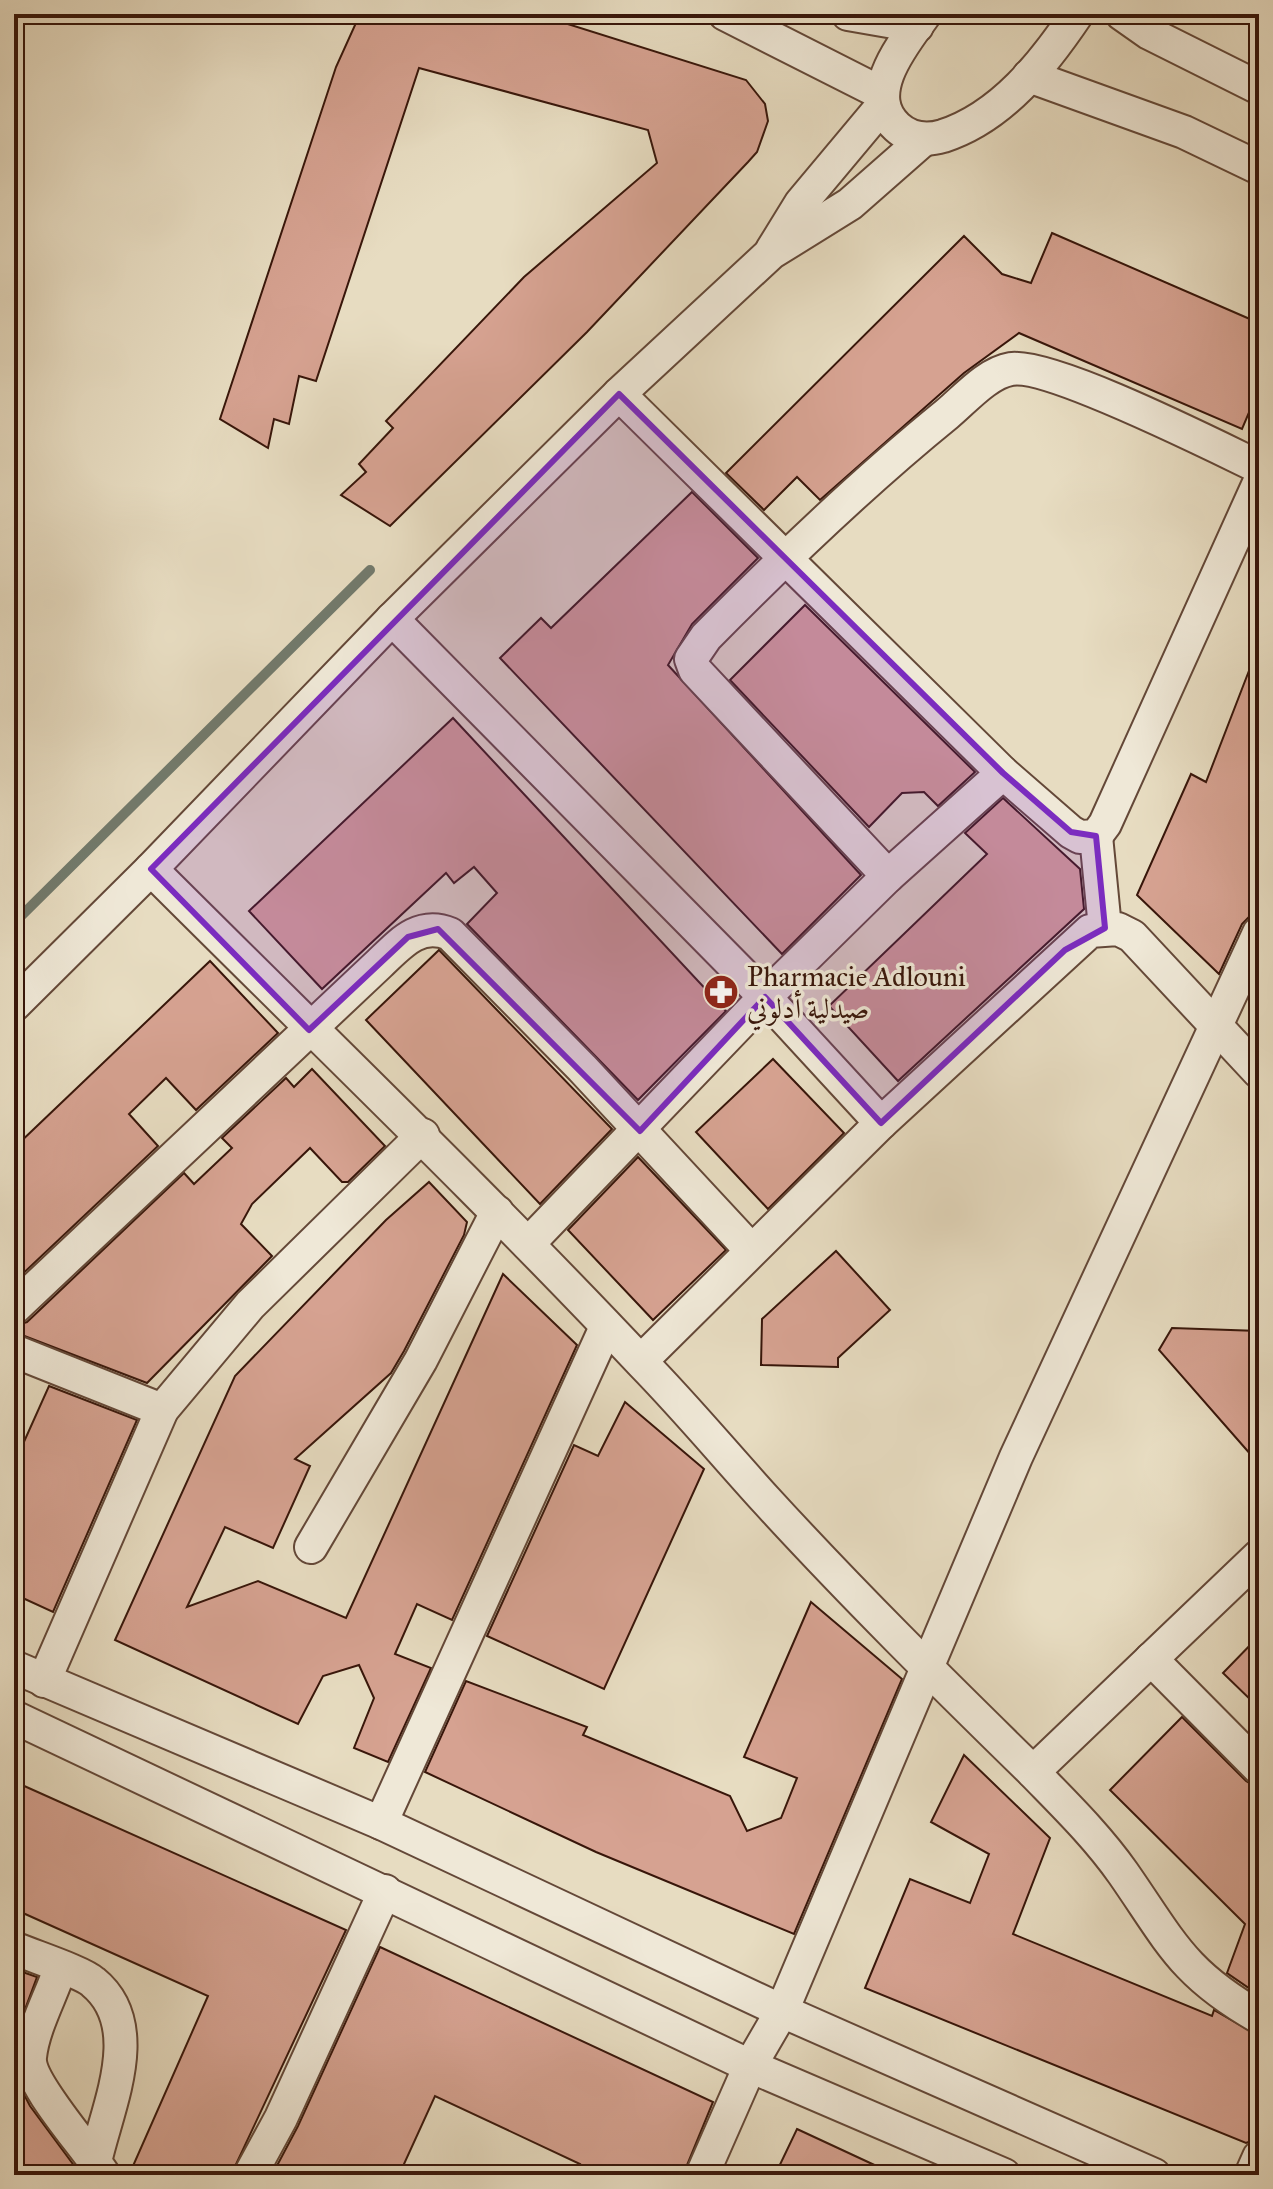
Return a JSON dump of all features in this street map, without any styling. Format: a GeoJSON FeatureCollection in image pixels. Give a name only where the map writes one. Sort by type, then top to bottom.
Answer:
{"type":"FeatureCollection","features":[{"type":"Feature","properties":{"kind":"street"},"geometry":{"type":"LineString","coordinates":[[725,14],[883,100],[901,131],[924,139],[942,136],[969,124],[1005,99],[1029,76],[1077,14]]}},
{"type":"Feature","properties":{"kind":"street"},"geometry":{"type":"LineString","coordinates":[[848,14],[921,20]]}},
{"type":"Feature","properties":{"kind":"street"},"geometry":{"type":"LineString","coordinates":[[1122,14],[1149,33],[1259,88]]}},
{"type":"Feature","properties":{"kind":"street"},"geometry":{"type":"LineString","coordinates":[[771,253],[801,203],[883,100],[901,47],[921,20]]}},
{"type":"Feature","properties":{"kind":"street"},"geometry":{"type":"LineString","coordinates":[[1029,76],[1184,132],[1259,168]]}},
{"type":"Feature","properties":{"kind":"street"},"geometry":{"type":"LineString","coordinates":[[14,1005],[151,869],[392,619],[619,394],[771,253],[850,204],[924,139]]}},
{"type":"Feature","properties":{"kind":"street"},"geometry":{"type":"LineString","coordinates":[[888,876],[695,670],[691,659],[706,637],[786,557],[895,457],[987,380],[1011,369],[1026,369],[1071,382],[1259,467]]}},
{"type":"Feature","properties":{"kind":"street"},"geometry":{"type":"LineString","coordinates":[[619,394],[1003,773],[1071,832],[1080,837],[1096,836]]}},
{"type":"Feature","properties":{"kind":"street"},"geometry":{"type":"LineString","coordinates":[[1105,928],[1096,836],[1116,800],[1259,483]]}},
{"type":"Feature","properties":{"kind":"street"},"geometry":{"type":"LineString","coordinates":[[392,619],[765,997],[881,1123]]}},
{"type":"Feature","properties":{"kind":"street"},"geometry":{"type":"LineString","coordinates":[[528,1244],[640,1131],[765,997],[888,876],[1003,773]]}},
{"type":"Feature","properties":{"kind":"street"},"geometry":{"type":"LineString","coordinates":[[151,869],[309,1030],[423,1135],[641,1361],[767,1501],[926,1667],[1033,1772],[1122,1871],[1182,1962],[1219,1994],[1259,2017]]}},
{"type":"Feature","properties":{"kind":"street"},"geometry":{"type":"LineString","coordinates":[[641,1361],[881,1123],[1065,950],[1090,931],[1105,928],[1132,936],[1148,949],[1213,1026],[1259,1072]]}},
{"type":"Feature","properties":{"kind":"street"},"geometry":{"type":"LineString","coordinates":[[14,1308],[408,937],[424,930],[438,929],[450,934],[751,1250]]}},
{"type":"Feature","properties":{"kind":"street"},"geometry":{"type":"LineString","coordinates":[[702,2175],[750,2066],[782,2011],[1016,1457],[1213,1026],[1259,933]]}},
{"type":"Feature","properties":{"kind":"street"},"geometry":{"type":"LineString","coordinates":[[44,1681],[162,1410],[250,1305],[423,1135]]}},
{"type":"Feature","properties":{"kind":"street"},"geometry":{"type":"LineString","coordinates":[[311,1547],[421,1360],[497,1212]]}},
{"type":"Feature","properties":{"kind":"street"},"geometry":{"type":"LineString","coordinates":[[381,1823],[606,1327]]}},
{"type":"Feature","properties":{"kind":"street"},"geometry":{"type":"LineString","coordinates":[[14,1351],[162,1410]]}},
{"type":"Feature","properties":{"kind":"street"},"geometry":{"type":"LineString","coordinates":[[1033,1772],[1259,1556]]}},
{"type":"Feature","properties":{"kind":"street"},"geometry":{"type":"LineString","coordinates":[[1151,1659],[1259,1768]]}},
{"type":"Feature","properties":{"kind":"street"},"geometry":{"type":"LineString","coordinates":[[14,1667],[381,1823],[782,2011],[1154,2175]]}},
{"type":"Feature","properties":{"kind":"street"},"geometry":{"type":"LineString","coordinates":[[14,1717],[750,2066],[1004,2175]]}},
{"type":"Feature","properties":{"kind":"street"},"geometry":{"type":"LineString","coordinates":[[250,2175],[281,2118],[385,1891]]}},
{"type":"Feature","properties":{"kind":"street"},"geometry":{"type":"LineString","coordinates":[[14,1948],[92,1981],[109,2000],[120,2028],[118,2071],[100,2168]]}},
{"type":"Feature","properties":{"kind":"street"},"geometry":{"type":"LineString","coordinates":[[60,1969],[33,2045],[30,2067],[45,2095],[100,2168]]}},
{"type":"Feature","properties":{"kind":"street"},"geometry":{"type":"LineString","coordinates":[[1251,2175],[1259,2157]]}},
{"type":"Feature","properties":{"kind":"highlighted area"},"geometry":{"type":"Polygon","coordinates":[[[619,394],[1003,773],[1071,832],[1096,836],[1105,928],[1065,950],[881,1123],[765,997],[640,1131],[438,929],[408,937],[309,1030],[151,869],[619,394]]]}},
{"type":"Feature","properties":{"kind":"building"},"geometry":{"type":"Polygon","coordinates":[[[360,14],[536,14],[746,80],[765,104],[768,121],[757,152],[748,162],[587,332],[390,526],[341,495],[366,472],[359,464],[393,428],[386,421],[524,277],[657,163],[648,130],[419,68],[316,381],[299,376],[289,424],[274,419],[268,448],[220,419],[336,67],[360,14]]]}},
{"type":"Feature","properties":{"kind":"building"},"geometry":{"type":"Polygon","coordinates":[[[1052,233],[1259,323],[1259,389],[1242,429],[1019,333],[964,373],[820,500],[797,477],[764,510],[726,473],[964,236],[1002,274],[1031,283],[1052,233]]]}},
{"type":"Feature","properties":{"kind":"building"},"geometry":{"type":"Polygon","coordinates":[[[692,492],[758,558],[692,624],[668,665],[861,875],[782,954],[500,658],[541,618],[551,628],[692,492]]]}},
{"type":"Feature","properties":{"kind":"building"},"geometry":{"type":"Polygon","coordinates":[[[805,605],[975,772],[938,806],[924,792],[902,793],[869,827],[730,680],[805,605]]]}},
{"type":"Feature","properties":{"kind":"building"},"geometry":{"type":"Polygon","coordinates":[[[1257,650],[1259,914],[1249,917],[1242,924],[1219,974],[1137,895],[1191,774],[1206,782],[1257,650]]]}},
{"type":"Feature","properties":{"kind":"building"},"geometry":{"type":"Polygon","coordinates":[[[453,718],[726,1011],[638,1100],[467,924],[497,893],[474,867],[454,883],[446,873],[322,989],[249,911],[453,718]]]}},
{"type":"Feature","properties":{"kind":"building"},"geometry":{"type":"Polygon","coordinates":[[[1003,798],[1080,869],[1084,909],[898,1081],[829,1006],[987,854],[965,833],[1003,798]]]}},
{"type":"Feature","properties":{"kind":"building"},"geometry":{"type":"Polygon","coordinates":[[[439,950],[612,1129],[540,1204],[366,1020],[439,950]]]}},
{"type":"Feature","properties":{"kind":"building"},"geometry":{"type":"Polygon","coordinates":[[[210,961],[278,1033],[196,1110],[166,1078],[129,1114],[158,1146],[14,1282],[14,1148],[210,961]]]}},
{"type":"Feature","properties":{"kind":"building"},"geometry":{"type":"Polygon","coordinates":[[[773,1059],[844,1133],[768,1209],[696,1132],[773,1059]]]}},
{"type":"Feature","properties":{"kind":"building"},"geometry":{"type":"Polygon","coordinates":[[[312,1069],[385,1146],[348,1182],[342,1182],[310,1148],[252,1204],[241,1224],[272,1256],[147,1383],[14,1332],[14,1326],[27,1322],[184,1173],[194,1184],[232,1148],[222,1138],[286,1078],[294,1087],[312,1069]]]}},
{"type":"Feature","properties":{"kind":"building"},"geometry":{"type":"Polygon","coordinates":[[[638,1157],[726,1250],[653,1320],[568,1230],[638,1157]]]}},
{"type":"Feature","properties":{"kind":"building"},"geometry":{"type":"Polygon","coordinates":[[[429,1182],[467,1222],[464,1235],[404,1351],[391,1373],[295,1459],[310,1466],[273,1548],[225,1527],[187,1607],[258,1581],[346,1618],[503,1274],[577,1345],[452,1620],[417,1604],[395,1654],[431,1668],[388,1762],[354,1748],[374,1698],[359,1665],[323,1676],[298,1724],[115,1640],[235,1376],[386,1220],[429,1182]]]}},
{"type":"Feature","properties":{"kind":"building"},"geometry":{"type":"Polygon","coordinates":[[[836,1251],[890,1310],[838,1358],[838,1367],[761,1365],[762,1319],[836,1251]]]}},
{"type":"Feature","properties":{"kind":"building"},"geometry":{"type":"Polygon","coordinates":[[[1172,1328],[1259,1331],[1259,1464],[1159,1350],[1172,1328]]]}},
{"type":"Feature","properties":{"kind":"building"},"geometry":{"type":"Polygon","coordinates":[[[49,1386],[137,1420],[53,1612],[14,1594],[14,1464],[49,1386]]]}},
{"type":"Feature","properties":{"kind":"building"},"geometry":{"type":"Polygon","coordinates":[[[625,1402],[704,1469],[604,1689],[487,1636],[574,1445],[598,1456],[625,1402]]]}},
{"type":"Feature","properties":{"kind":"building"},"geometry":{"type":"Polygon","coordinates":[[[811,1602],[902,1679],[794,1934],[596,1852],[425,1772],[466,1681],[587,1727],[583,1735],[730,1796],[747,1831],[781,1818],[797,1778],[744,1757],[811,1602]]]}},
{"type":"Feature","properties":{"kind":"building"},"geometry":{"type":"Polygon","coordinates":[[[1259,1636],[1259,1708],[1223,1673],[1259,1636]]]}},
{"type":"Feature","properties":{"kind":"building"},"geometry":{"type":"Polygon","coordinates":[[[1182,1717],[1246,1781],[1259,1789],[1259,1995],[1227,1973],[1245,1924],[1110,1790],[1182,1717]]]}},
{"type":"Feature","properties":{"kind":"building"},"geometry":{"type":"Polygon","coordinates":[[[964,1755],[1050,1838],[1013,1934],[1212,2016],[1214,2010],[1259,2036],[1259,2138],[1246,2143],[865,1988],[910,1879],[970,1903],[989,1854],[931,1822],[964,1755]]]}},
{"type":"Feature","properties":{"kind":"building"},"geometry":{"type":"Polygon","coordinates":[[[22,1785],[346,1930],[231,2175],[129,2175],[208,1996],[14,1909],[14,1802],[22,1785]]]}},
{"type":"Feature","properties":{"kind":"building"},"geometry":{"type":"Polygon","coordinates":[[[380,1947],[713,2102],[683,2175],[575,2175],[580,2164],[435,2096],[399,2175],[272,2175],[298,2126],[380,1947]]]}},
{"type":"Feature","properties":{"kind":"building"},"geometry":{"type":"Polygon","coordinates":[[[14,1969],[37,1977],[14,2039],[14,1969]]]}},
{"type":"Feature","properties":{"kind":"building"},"geometry":{"type":"Polygon","coordinates":[[[14,2075],[30,2106],[81,2175],[14,2175],[14,2075]]]}},
{"type":"Feature","properties":{"kind":"building"},"geometry":{"type":"Polygon","coordinates":[[[797,2129],[896,2175],[775,2175],[797,2129]]]}},
{"type":"Feature","properties":{"kind":"waterway"},"geometry":{"type":"LineString","coordinates":[[14,923],[370,570]]}},
{"type":"Feature","properties":{"kind":"place","name":"Pharmacie Adlouni صيدلية أدلوني"},"geometry":{"type":"Point","coordinates":[721,992]}}]}
